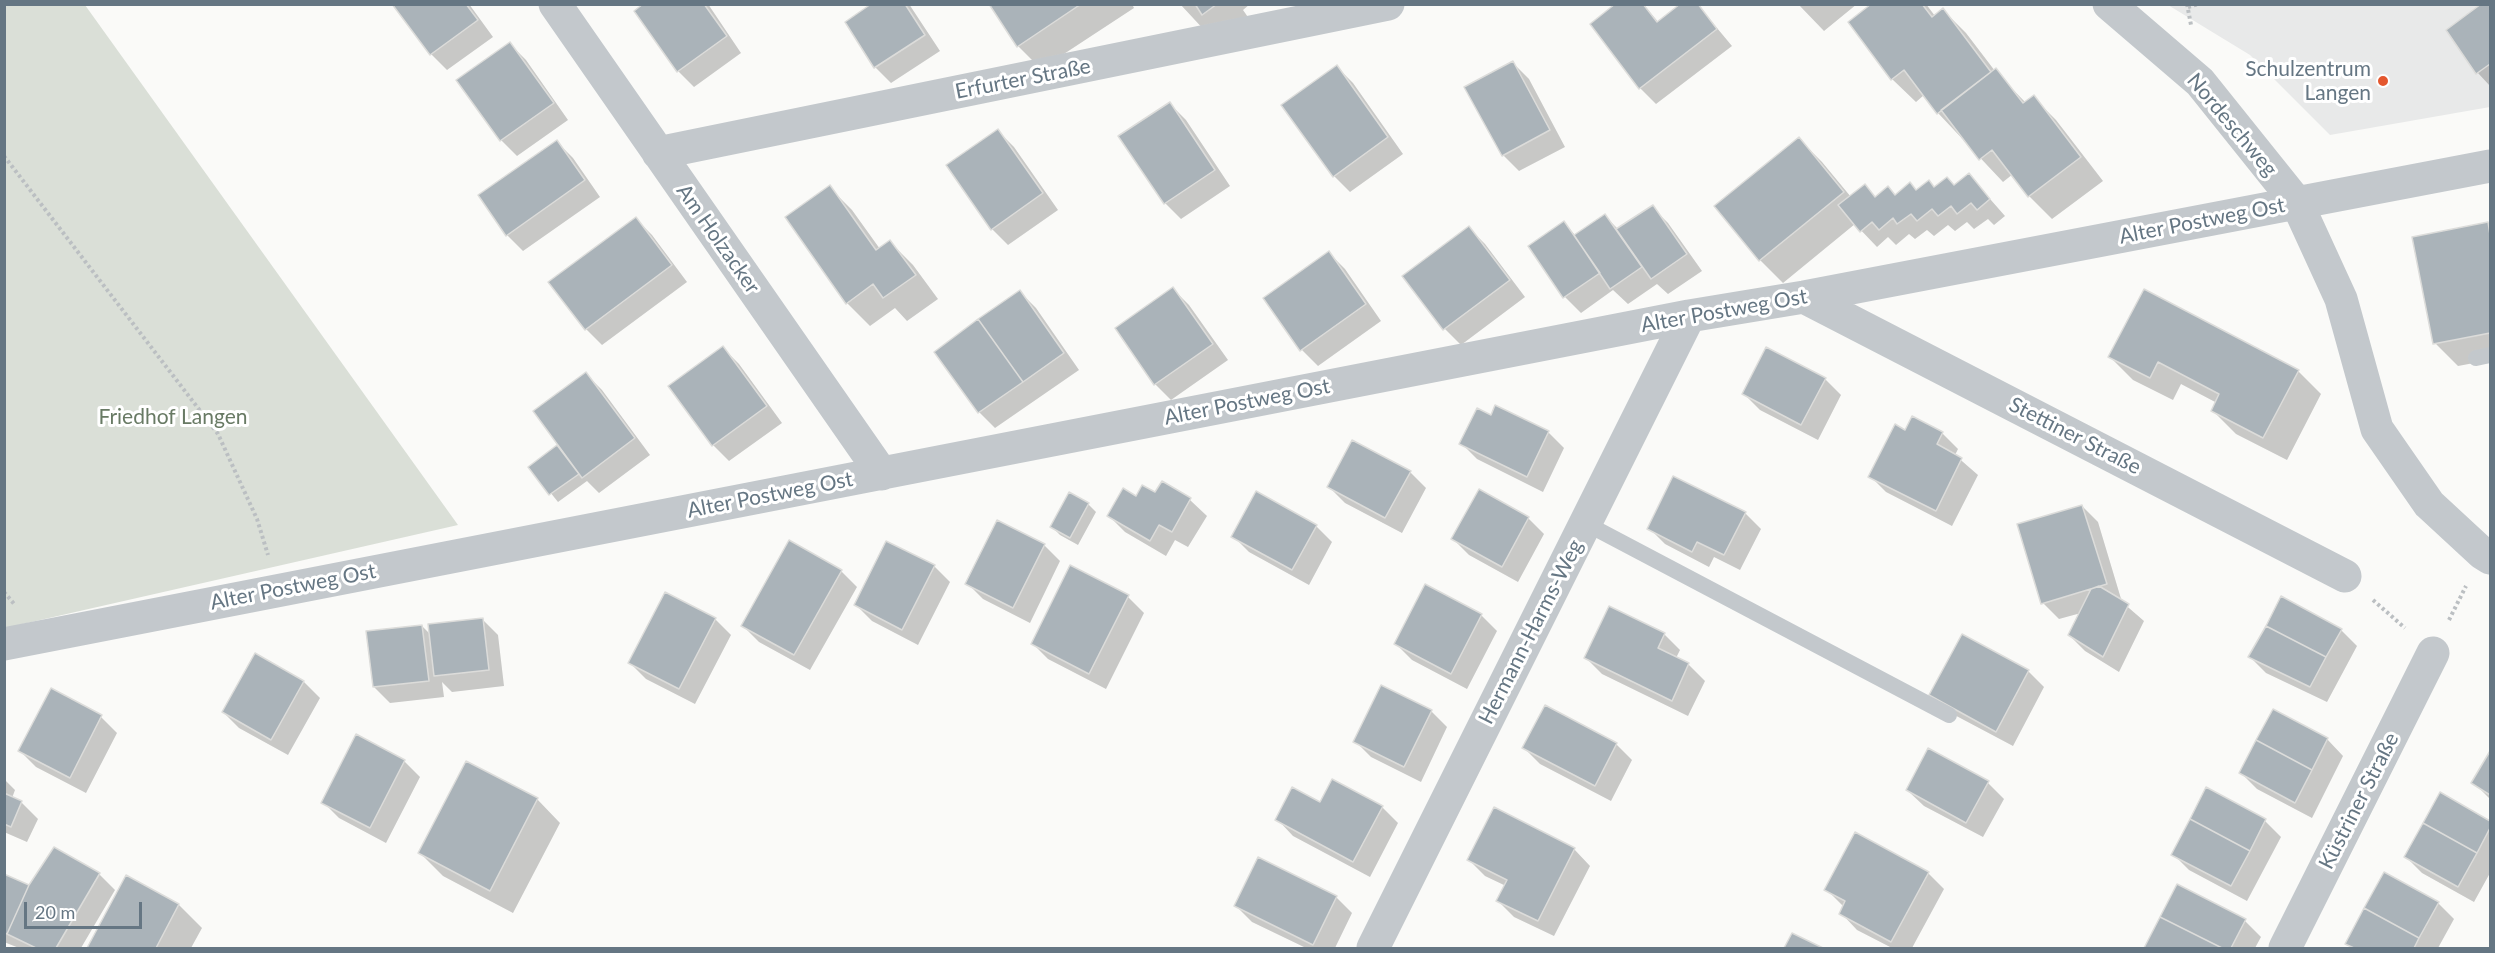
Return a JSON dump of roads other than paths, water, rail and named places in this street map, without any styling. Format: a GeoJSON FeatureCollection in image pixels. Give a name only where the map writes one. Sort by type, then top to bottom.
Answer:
{"type":"FeatureCollection","features":[{"type":"Feature","properties":{"kind":"street","name":"Am Holzacker"},"geometry":{"type":"LineString","coordinates":[[555,4],[882,474]]}},
{"type":"Feature","properties":{"kind":"street","name":"Erfurter Straße"},"geometry":{"type":"LineString","coordinates":[[658,153],[1388,4]]}},
{"type":"Feature","properties":{"kind":"street","name":"Nordeschweg"},"geometry":{"type":"LineString","coordinates":[[2109,4],[2200,82],[2297,203]]}},
{"type":"Feature","properties":{"kind":"street","name":"Alter Postweg Ost"},"geometry":{"type":"LineString","coordinates":[[4,644],[1689,316],[1804,297],[2490,166]]}},
{"type":"Feature","properties":{"kind":"street"},"geometry":{"type":"LineString","coordinates":[[2297,203],[2341,299],[2377,429],[2429,504],[2486,555]]}},
{"type":"Feature","properties":{"kind":"street","name":"Stettiner Straße"},"geometry":{"type":"LineString","coordinates":[[1804,297],[2346,576]]}},
{"type":"Feature","properties":{"kind":"street","name":"Hermann-Harms-Weg"},"geometry":{"type":"LineString","coordinates":[[1373,948],[1689,316]]}},
{"type":"Feature","properties":{"kind":"street","name":"Küstriner Straße"},"geometry":{"type":"LineString","coordinates":[[2284,948],[2433,652]]}},
{"type":"Feature","properties":{"kind":"lane"},"geometry":{"type":"LineString","coordinates":[[1585,523],[1949,716]]}},
{"type":"Feature","properties":{"kind":"place","name":"Schulzentrum Langen"},"geometry":{"type":"Point","coordinates":[2383,81]}},
{"type":"Feature","properties":{"kind":"park label","name":"Friedhof Langen"},"geometry":{"type":"Point","coordinates":[173,417]}}]}
